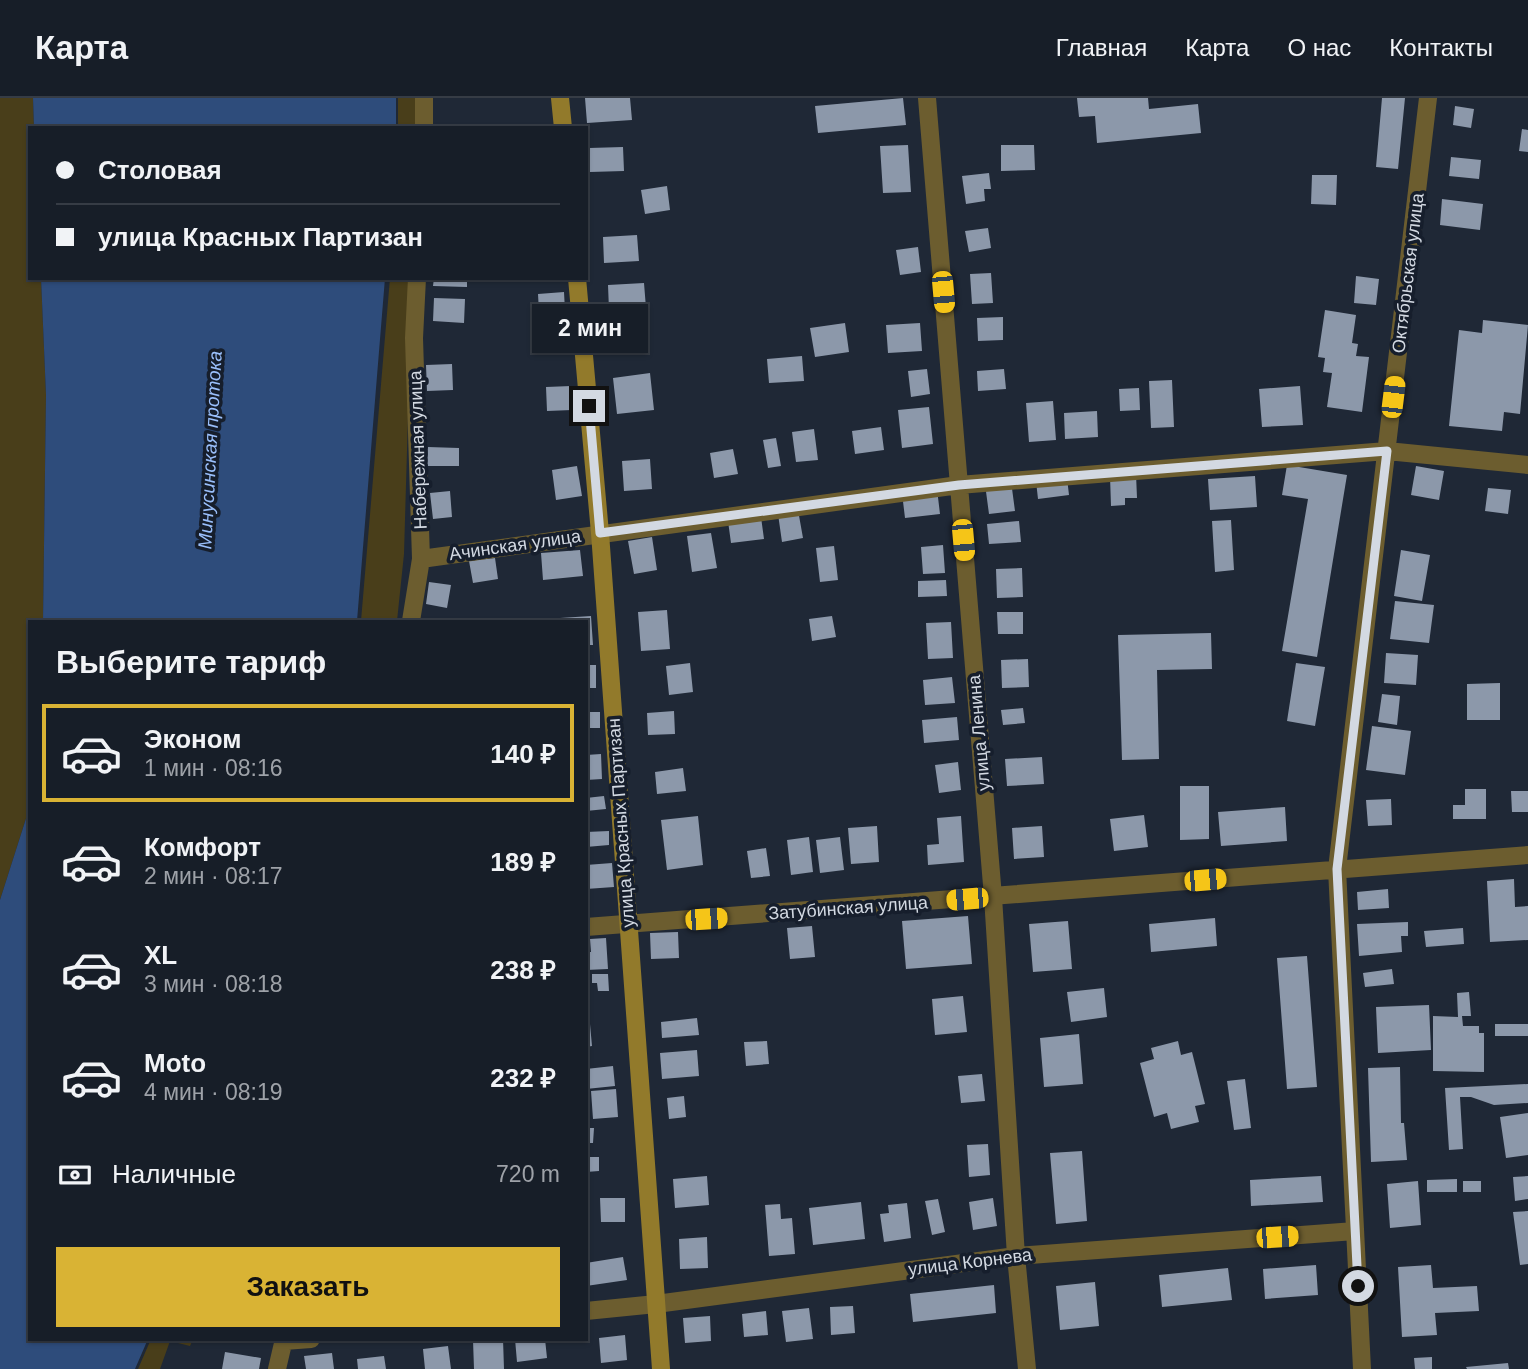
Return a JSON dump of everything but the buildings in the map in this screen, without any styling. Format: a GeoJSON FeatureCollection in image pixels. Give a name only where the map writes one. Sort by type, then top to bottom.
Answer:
{"type":"FeatureCollection","features":[{"type":"Feature","properties":{"kind":"main road"},"geometry":{"type":"LineString","coordinates":[[560,98],[563,126]]}},
{"type":"Feature","properties":{"kind":"main road","name":"улица Красных Партизан"},"geometry":{"type":"LineString","coordinates":[[577,280],[600,533],[661,1369]]}},
{"type":"Feature","properties":{"kind":"street"},"geometry":{"type":"LineString","coordinates":[[424,98],[424,126]]}},
{"type":"Feature","properties":{"kind":"street","name":"улица Ленина"},"geometry":{"type":"LineString","coordinates":[[927,98],[993,897],[1016,1255],[1027,1369]]}},
{"type":"Feature","properties":{"kind":"street","name":"Октябрьская улица"},"geometry":{"type":"LineString","coordinates":[[1362,1369],[1337,869],[1429,98]]}},
{"type":"Feature","properties":{"kind":"street","name":"Набережная улица"},"geometry":{"type":"LineString","coordinates":[[411,620],[421,559],[414,338],[417,280]]}},
{"type":"Feature","properties":{"kind":"street","name":"Ачинская улица"},"geometry":{"type":"LineString","coordinates":[[421,559],[959,485],[1387,451],[1528,465]]}},
{"type":"Feature","properties":{"kind":"street","name":"Затубинская улица"},"geometry":{"type":"LineString","coordinates":[[588,928],[1528,855]]}},
{"type":"Feature","properties":{"kind":"street","name":"улица Корнева"},"geometry":{"type":"LineString","coordinates":[[588,1311],[1016,1255],[1355,1231]]}},
{"type":"Feature","properties":{"kind":"street"},"geometry":{"type":"LineString","coordinates":[[277,1369],[284,1341]]}},
{"type":"Feature","properties":{"kind":"shaded area"},"geometry":{"type":"Polygon","coordinates":[[[0,98],[33,98],[34,126],[28,126],[28,280],[41,280],[46,395],[43,620],[28,620],[28,812],[0,900],[0,98]]]}},
{"type":"Feature","properties":{"kind":"shaded area"},"geometry":{"type":"Polygon","coordinates":[[[398,98],[419,98],[419,126],[398,126],[398,98]]]}},
{"type":"Feature","properties":{"kind":"shaded area"},"geometry":{"type":"Polygon","coordinates":[[[390,280],[412,280],[404,554],[397,620],[361,620],[390,280]]]}},
{"type":"Feature","properties":{"kind":"shaded area"},"geometry":{"type":"Polygon","coordinates":[[[150,1341],[170,1341],[160,1369],[138,1369],[150,1341]]]}},
{"type":"Feature","properties":{"kind":"shaded area"},"geometry":{"type":"Polygon","coordinates":[[[170,1341],[192,1341],[190,1346],[170,1341]]]}},
{"type":"Feature","properties":{"kind":"water"},"geometry":{"type":"Polygon","coordinates":[[[33,98],[396,98],[396,126],[34,126],[33,98]]]}},
{"type":"Feature","properties":{"kind":"water","name":"Минусинская протока"},"geometry":{"type":"Polygon","coordinates":[[[41,280],[385,280],[357,620],[43,620],[46,395],[41,280]]]}},
{"type":"Feature","properties":{"kind":"water"},"geometry":{"type":"Polygon","coordinates":[[[28,812],[28,1341],[147,1341],[135,1369],[0,1369],[0,900],[28,812]]]}},
{"type":"Feature","properties":{"kind":"route"},"geometry":{"type":"LineString","coordinates":[[589,406],[600,533],[959,485],[1387,451],[1337,869],[1358,1286]]}}]}
